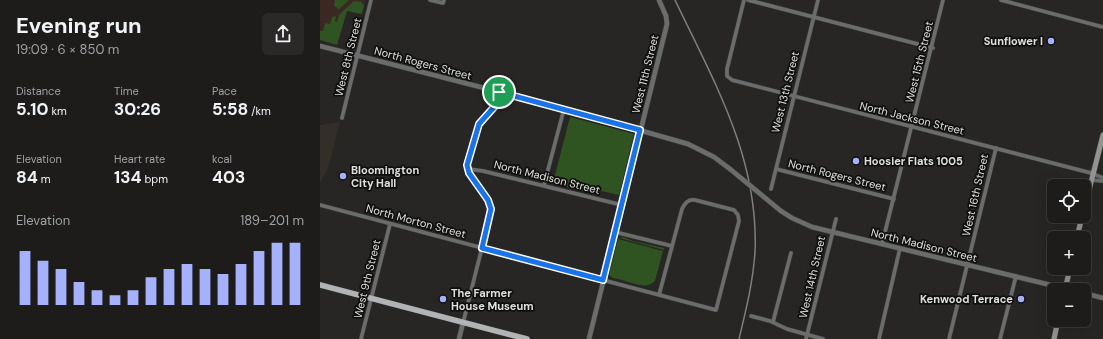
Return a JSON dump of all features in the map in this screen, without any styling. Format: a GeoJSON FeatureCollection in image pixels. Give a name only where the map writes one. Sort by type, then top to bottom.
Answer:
{"type":"FeatureCollection","features":[{"type":"Feature","properties":{"kind":"main road"},"geometry":{"type":"LineString","coordinates":[[1091,184],[1103,135]]}},
{"type":"Feature","properties":{"kind":"main road"},"geometry":{"type":"LineString","coordinates":[[320,286],[527,339]]}},
{"type":"Feature","properties":{"kind":"main road"},"geometry":{"type":"LineString","coordinates":[[1054,339],[1057,327]]}},
{"type":"Feature","properties":{"kind":"street","name":"West 8th Street"},"geometry":{"type":"LineString","coordinates":[[342,118],[371,0]]}},
{"type":"Feature","properties":{"kind":"street"},"geometry":{"type":"LineString","coordinates":[[430,0],[443,2]]}},
{"type":"Feature","properties":{"kind":"street","name":"West 11th Street"},"geometry":{"type":"LineString","coordinates":[[589,339],[667,21],[659,0]]}},
{"type":"Feature","properties":{"kind":"street","name":"North Jackson Street"},"geometry":{"type":"LineString","coordinates":[[744,0],[727,69],[727,76],[732,80],[1093,174],[1103,180]]}},
{"type":"Feature","properties":{"kind":"street"},"geometry":{"type":"LineString","coordinates":[[748,0],[933,48]]}},
{"type":"Feature","properties":{"kind":"street","name":"West 13th Street"},"geometry":{"type":"LineString","coordinates":[[771,189],[818,0]]}},
{"type":"Feature","properties":{"kind":"street","name":"West 15th Street"},"geometry":{"type":"LineString","coordinates":[[882,244],[933,48],[943,0]]}},
{"type":"Feature","properties":{"kind":"street"},"geometry":{"type":"LineString","coordinates":[[1002,0],[1103,27]]}},
{"type":"Feature","properties":{"kind":"street","name":"North Rogers Street"},"geometry":{"type":"LineString","coordinates":[[320,46],[564,109],[701,149],[730,169],[781,211]]}},
{"type":"Feature","properties":{"kind":"street"},"geometry":{"type":"LineString","coordinates":[[459,339],[491,209],[468,169],[478,127],[495,106],[499,92]]}},
{"type":"Feature","properties":{"kind":"street"},"geometry":{"type":"LineString","coordinates":[[544,185],[564,109]]}},
{"type":"Feature","properties":{"kind":"street","name":"West 16th Street"},"geometry":{"type":"LineString","coordinates":[[949,339],[996,148]]}},
{"type":"Feature","properties":{"kind":"street","name":"North Madison Street"},"geometry":{"type":"LineString","coordinates":[[468,169],[544,185],[622,205]]}},
{"type":"Feature","properties":{"kind":"street","name":"North Rogers Street"},"geometry":{"type":"LineString","coordinates":[[776,169],[894,198]]}},
{"type":"Feature","properties":{"kind":"street"},"geometry":{"type":"LineString","coordinates":[[1092,180],[1103,180]]}},
{"type":"Feature","properties":{"kind":"street","name":"North Morton Street"},"geometry":{"type":"LineString","coordinates":[[320,205],[716,310],[739,222],[738,214],[730,208],[690,200],[685,203],[682,209],[672,246]]}},
{"type":"Feature","properties":{"kind":"street","name":"North Madison Street"},"geometry":{"type":"LineString","coordinates":[[781,211],[800,222],[832,232],[1047,285]]}},
{"type":"Feature","properties":{"kind":"street","name":"West 14th Street"},"geometry":{"type":"LineString","coordinates":[[807,337],[836,220]]}},
{"type":"Feature","properties":{"kind":"street","name":"West 9th Street"},"geometry":{"type":"LineString","coordinates":[[361,339],[390,224]]}},
{"type":"Feature","properties":{"kind":"street"},"geometry":{"type":"LineString","coordinates":[[615,232],[672,246],[659,295]]}},
{"type":"Feature","properties":{"kind":"street"},"geometry":{"type":"LineString","coordinates":[[879,339],[900,248]]}},
{"type":"Feature","properties":{"kind":"street"},"geometry":{"type":"LineString","coordinates":[[773,322],[791,253]]}},
{"type":"Feature","properties":{"kind":"street"},"geometry":{"type":"LineString","coordinates":[[1000,339],[1016,276]]}},
{"type":"Feature","properties":{"kind":"street"},"geometry":{"type":"LineString","coordinates":[[1091,295],[1103,298]]}},
{"type":"Feature","properties":{"kind":"street"},"geometry":{"type":"LineString","coordinates":[[751,316],[773,322],[807,337],[823,339]]}},
{"type":"Feature","properties":{"kind":"shaded area"},"geometry":{"type":"Polygon","coordinates":[[[320,0],[365,0],[362,14],[347,11],[337,45],[320,40],[320,0]]]}},
{"type":"Feature","properties":{"kind":"shaded area"},"geometry":{"type":"Polygon","coordinates":[[[340,122],[328,169],[320,182],[320,125],[340,122]]]}},
{"type":"Feature","properties":{"kind":"green space"},"geometry":{"type":"Polygon","coordinates":[[[335,0],[349,0],[339,9],[334,6],[335,0]]]}},
{"type":"Feature","properties":{"kind":"green space"},"geometry":{"type":"Polygon","coordinates":[[[354,1],[361,2],[364,5],[362,14],[347,11],[337,45],[320,40],[320,31],[323,31],[325,23],[330,24],[332,17],[336,16],[335,21],[337,22],[339,15],[354,1]]]}},
{"type":"Feature","properties":{"kind":"green space"},"geometry":{"type":"Polygon","coordinates":[[[570,117],[634,134],[619,195],[588,188],[583,191],[555,184],[554,179],[570,117]]]}},
{"type":"Feature","properties":{"kind":"green space"},"geometry":{"type":"Polygon","coordinates":[[[623,237],[633,241],[664,248],[664,250],[619,238],[623,237]]]}},
{"type":"Feature","properties":{"kind":"green space"},"geometry":{"type":"Polygon","coordinates":[[[618,239],[663,251],[655,281],[651,284],[641,285],[613,278],[609,275],[618,239]]]}},
{"type":"Feature","properties":{"kind":"railway"},"geometry":{"type":"LineString","coordinates":[[675,0],[719,91],[742,153],[750,184],[754,218],[755,252],[747,307],[739,339]]}},
{"type":"Feature","properties":{"kind":"place","name":"Sunflower I"},"geometry":{"type":"Point","coordinates":[1051,41]}},
{"type":"Feature","properties":{"kind":"place","name":"Hoosier Flats 1005"},"geometry":{"type":"Point","coordinates":[856,161]}},
{"type":"Feature","properties":{"kind":"place","name":"Bloomington City Hall"},"geometry":{"type":"Point","coordinates":[343,176]}},
{"type":"Feature","properties":{"kind":"place","name":"The Farmer House Museum"},"geometry":{"type":"Point","coordinates":[443,299]}},
{"type":"Feature","properties":{"kind":"place","name":"Kenwood Terrace"},"geometry":{"type":"Point","coordinates":[1021,299]}},
{"type":"Feature","properties":{"kind":"route"},"geometry":{"type":"LineString","coordinates":[[499,92],[640,130],[603,280],[482,248],[491,209],[488,200],[469,173],[467,165],[479,124],[494,108],[499,92]]}}]}
